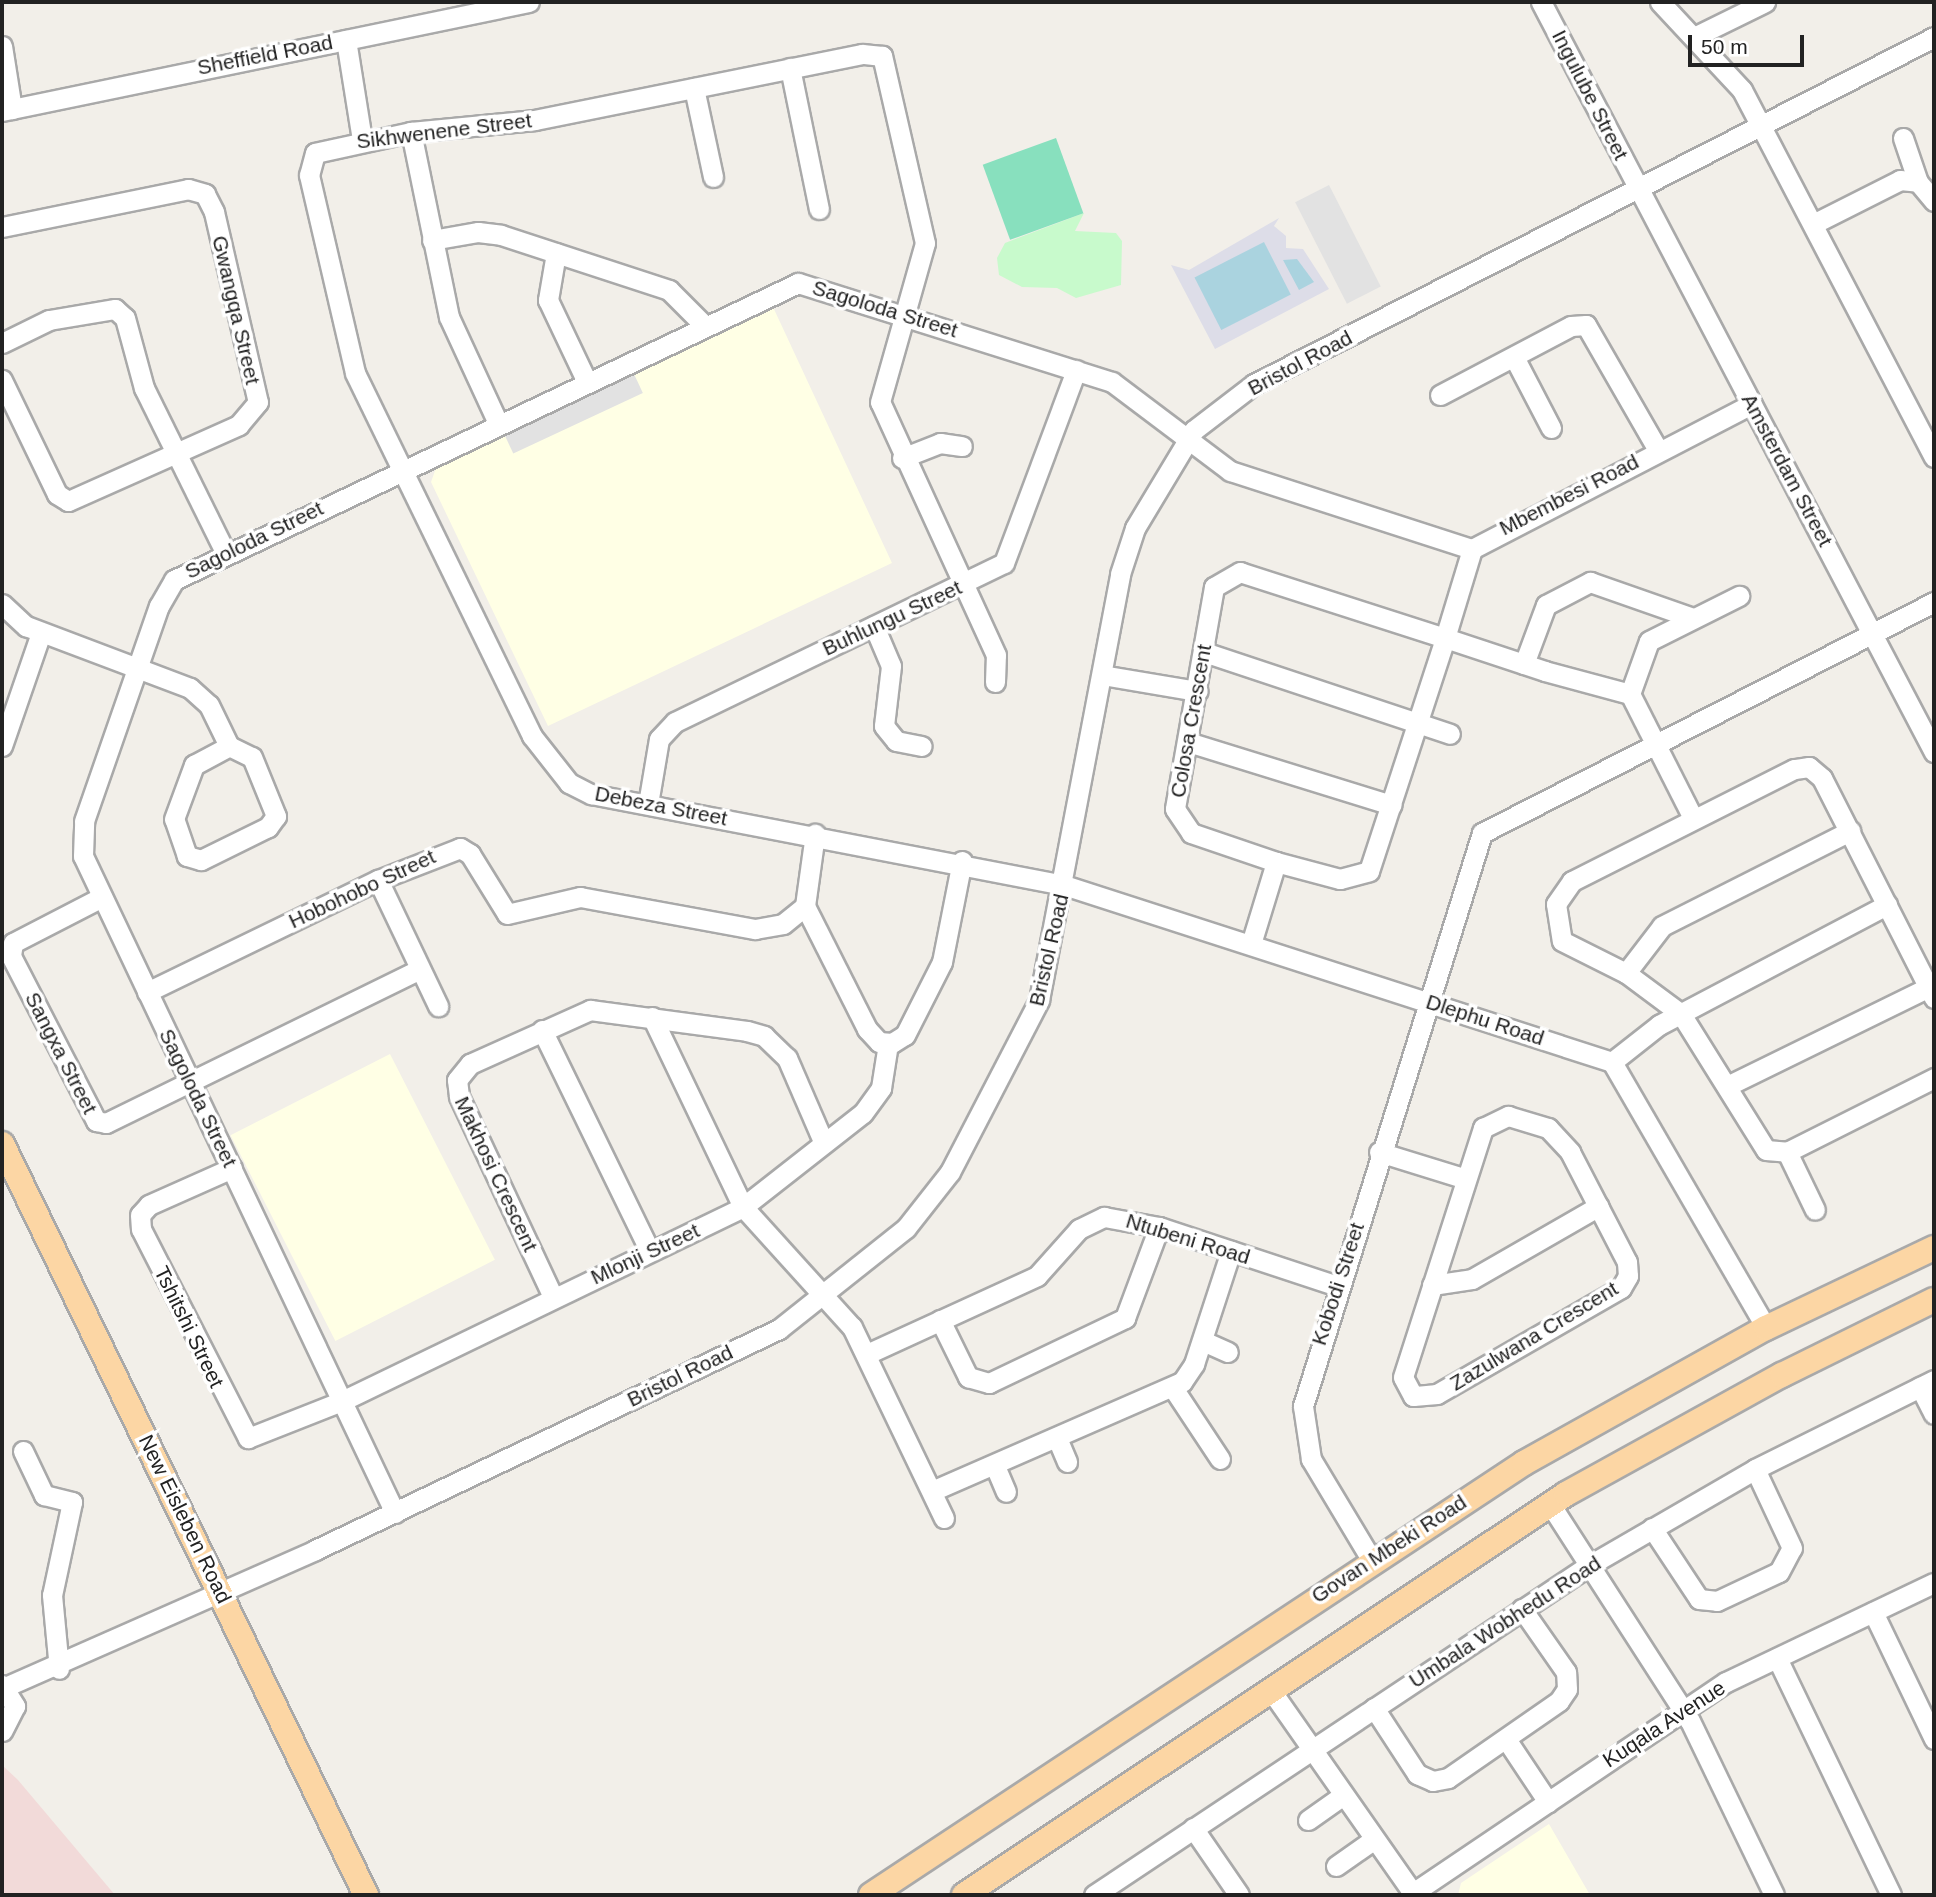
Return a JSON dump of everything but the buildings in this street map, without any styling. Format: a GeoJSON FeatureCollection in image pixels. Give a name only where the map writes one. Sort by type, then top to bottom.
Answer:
{"type":"FeatureCollection","features":[{"type":"Feature","properties":{"kind":"main road","name":"New Eisleben Road"},"geometry":{"type":"LineString","coordinates":[[2,1144],[222,1593],[366,1895]]}},
{"type":"Feature","properties":{"kind":"main road","name":"Govan Mbeki Road"},"geometry":{"type":"LineString","coordinates":[[871,1895],[1371,1559],[1592,1423],[1766,1328],[1934,1248]]}},
{"type":"Feature","properties":{"kind":"main road"},"geometry":{"type":"LineString","coordinates":[[964,1895],[1550,1504],[1743,1395],[1934,1300]]}},
{"type":"Feature","properties":{"kind":"street","name":"Sheffield Road"},"geometry":{"type":"LineString","coordinates":[[7,110],[529,2]]}},
{"type":"Feature","properties":{"kind":"street","name":"Ingulube Street"},"geometry":{"type":"LineString","coordinates":[[1541,2],[1639,189]]}},
{"type":"Feature","properties":{"kind":"street"},"geometry":{"type":"LineString","coordinates":[[1660,2],[1734,77],[1815,223],[1934,457]]}},
{"type":"Feature","properties":{"kind":"street"},"geometry":{"type":"LineString","coordinates":[[1696,36],[1765,2]]}},
{"type":"Feature","properties":{"kind":"street","name":"Bristol Road"},"geometry":{"type":"LineString","coordinates":[[3,1686],[52,1672],[395,1513],[779,1329],[826,1295],[917,1217],[950,1172],[1035,1010],[1064,885],[1120,573],[1135,528],[1186,441],[1254,384],[1934,37]]}},
{"type":"Feature","properties":{"kind":"street"},"geometry":{"type":"LineString","coordinates":[[346,40],[362,140]]}},
{"type":"Feature","properties":{"kind":"street"},"geometry":{"type":"LineString","coordinates":[[2,46],[7,110]]}},
{"type":"Feature","properties":{"kind":"street","name":"Sikhwenene Street"},"geometry":{"type":"LineString","coordinates":[[402,468],[349,358],[309,175],[315,153],[362,140],[411,132],[535,121],[862,54],[882,56],[890,72],[925,243],[905,314]]}},
{"type":"Feature","properties":{"kind":"street"},"geometry":{"type":"LineString","coordinates":[[790,68],[819,209]]}},
{"type":"Feature","properties":{"kind":"street"},"geometry":{"type":"LineString","coordinates":[[695,88],[713,177]]}},
{"type":"Feature","properties":{"kind":"street"},"geometry":{"type":"LineString","coordinates":[[411,132],[449,317],[498,423]]}},
{"type":"Feature","properties":{"kind":"street"},"geometry":{"type":"LineString","coordinates":[[1903,138],[1918,181],[1934,201]]}},
{"type":"Feature","properties":{"kind":"street"},"geometry":{"type":"LineString","coordinates":[[1815,223],[1900,180],[1918,181]]}},
{"type":"Feature","properties":{"kind":"street","name":"Amsterdam Street"},"geometry":{"type":"LineString","coordinates":[[1639,189],[1934,752]]}},
{"type":"Feature","properties":{"kind":"street","name":"Gwangqa Street"},"geometry":{"type":"LineString","coordinates":[[2,227],[188,190],[211,201],[257,411],[177,455],[68,501],[53,486],[2,380]]}},
{"type":"Feature","properties":{"kind":"street"},"geometry":{"type":"LineString","coordinates":[[432,240],[488,232],[556,253],[678,294],[703,324]]}},
{"type":"Feature","properties":{"kind":"street"},"geometry":{"type":"LineString","coordinates":[[556,253],[548,300],[586,380]]}},
{"type":"Feature","properties":{"kind":"street","name":"Sagoloda Street"},"geometry":{"type":"LineString","coordinates":[[395,1513],[102,897],[81,839],[137,667],[167,587],[225,552],[703,324],[798,284],[905,314],[1076,370],[1130,391],[1186,441],[1248,478],[1472,549]]}},
{"type":"Feature","properties":{"kind":"street"},"geometry":{"type":"LineString","coordinates":[[2,343],[49,320],[115,309],[125,318],[138,376],[225,552]]}},
{"type":"Feature","properties":{"kind":"street"},"geometry":{"type":"LineString","coordinates":[[905,314],[880,402],[902,458],[996,655],[995,682]]}},
{"type":"Feature","properties":{"kind":"street"},"geometry":{"type":"LineString","coordinates":[[1440,395],[1571,326],[1586,325],[1658,450]]}},
{"type":"Feature","properties":{"kind":"street"},"geometry":{"type":"LineString","coordinates":[[1514,357],[1551,428]]}},
{"type":"Feature","properties":{"kind":"street","name":"Buhlungu Street"},"geometry":{"type":"LineString","coordinates":[[648,804],[659,739],[668,728],[874,626],[994,571],[1010,555],[1076,370]]}},
{"type":"Feature","properties":{"kind":"street","name":"Mbembesi Road"},"geometry":{"type":"LineString","coordinates":[[1472,549],[1658,450],[1752,404]]}},
{"type":"Feature","properties":{"kind":"street"},"geometry":{"type":"LineString","coordinates":[[902,458],[940,443],[962,446]]}},
{"type":"Feature","properties":{"kind":"street","name":"Debeza Street"},"geometry":{"type":"LineString","coordinates":[[402,468],[544,759],[591,794],[962,860],[1064,885]]}},
{"type":"Feature","properties":{"kind":"street"},"geometry":{"type":"LineString","coordinates":[[1446,638],[1472,549]]}},
{"type":"Feature","properties":{"kind":"street","name":"Colosa Crescent"},"geometry":{"type":"LineString","coordinates":[[1446,638],[1416,720],[1369,871],[1358,877],[1276,862],[1180,824],[1175,809],[1198,691],[1214,587],[1225,575],[1240,572],[1446,638],[1524,664],[1630,694]]}},
{"type":"Feature","properties":{"kind":"street"},"geometry":{"type":"LineString","coordinates":[[1524,664],[1546,605],[1590,582],[1693,618]]}},
{"type":"Feature","properties":{"kind":"street"},"geometry":{"type":"LineString","coordinates":[[1693,818],[1630,694],[1649,641],[1739,596]]}},
{"type":"Feature","properties":{"kind":"street","name":"Kobodi Street"},"geometry":{"type":"LineString","coordinates":[[1371,1559],[1311,1459],[1303,1427],[1312,1366],[1482,833],[1934,602]]}},
{"type":"Feature","properties":{"kind":"street"},"geometry":{"type":"LineString","coordinates":[[2,604],[16,621],[41,633],[190,688],[209,705],[229,746],[252,757],[276,816],[268,827],[201,860],[187,856],[174,819],[194,765],[229,746]]}},
{"type":"Feature","properties":{"kind":"street"},"geometry":{"type":"LineString","coordinates":[[874,626],[891,666],[884,726],[896,741],[922,746]]}},
{"type":"Feature","properties":{"kind":"street"},"geometry":{"type":"LineString","coordinates":[[2,746],[41,633]]}},
{"type":"Feature","properties":{"kind":"street"},"geometry":{"type":"LineString","coordinates":[[1204,652],[1416,720],[1450,734]]}},
{"type":"Feature","properties":{"kind":"street"},"geometry":{"type":"LineString","coordinates":[[1102,675],[1198,691]]}},
{"type":"Feature","properties":{"kind":"street"},"geometry":{"type":"LineString","coordinates":[[1188,742],[1391,805]]}},
{"type":"Feature","properties":{"kind":"street"},"geometry":{"type":"LineString","coordinates":[[1727,1086],[1931,993],[1822,778],[1809,767],[1693,818],[1572,881],[1556,904],[1562,941],[1626,973],[1681,1014],[1760,1144],[1773,1153],[1787,1152],[1934,1078]]}},
{"type":"Feature","properties":{"kind":"street"},"geometry":{"type":"LineString","coordinates":[[1626,973],[1662,926],[1850,831]]}},
{"type":"Feature","properties":{"kind":"street"},"geometry":{"type":"LineString","coordinates":[[815,834],[805,906],[867,1029],[888,1044],[905,1035],[942,962],[962,860]]}},
{"type":"Feature","properties":{"kind":"street","name":"Hobohobo Street"},"geometry":{"type":"LineString","coordinates":[[147,992],[378,880],[460,848],[470,853],[507,914],[580,897],[755,929],[783,924],[805,906]]}},
{"type":"Feature","properties":{"kind":"street"},"geometry":{"type":"LineString","coordinates":[[1251,944],[1276,862]]}},
{"type":"Feature","properties":{"kind":"street"},"geometry":{"type":"LineString","coordinates":[[378,880],[418,971],[438,1006]]}},
{"type":"Feature","properties":{"kind":"street","name":"Dlephu Road"},"geometry":{"type":"LineString","coordinates":[[1064,885],[1427,1000],[1612,1062]]}},
{"type":"Feature","properties":{"kind":"street","name":"Sangxa Street"},"geometry":{"type":"LineString","coordinates":[[102,897],[13,943],[11,956],[96,1121],[106,1123],[190,1082]]}},
{"type":"Feature","properties":{"kind":"street"},"geometry":{"type":"LineString","coordinates":[[1766,1328],[1612,1062],[1681,1014],[1888,905]]}},
{"type":"Feature","properties":{"kind":"street"},"geometry":{"type":"LineString","coordinates":[[190,1082],[418,971]]}},
{"type":"Feature","properties":{"kind":"street","name":"Makhosi Crescent"},"geometry":{"type":"LineString","coordinates":[[553,1297],[457,1089],[470,1064],[590,1010],[747,1031],[777,1045],[823,1141]]}},
{"type":"Feature","properties":{"kind":"street"},"geometry":{"type":"LineString","coordinates":[[652,1017],[743,1207],[826,1295],[867,1354],[944,1518]]}},
{"type":"Feature","properties":{"kind":"street"},"geometry":{"type":"LineString","coordinates":[[542,1030],[650,1251]]}},
{"type":"Feature","properties":{"kind":"street","name":"Mlonji Street"},"geometry":{"type":"LineString","coordinates":[[342,1401],[743,1207],[875,1100],[888,1044]]}},
{"type":"Feature","properties":{"kind":"street","name":"Zazulwana Crescent"},"geometry":{"type":"LineString","coordinates":[[1508,1116],[1548,1128],[1570,1152],[1628,1262],[1621,1288],[1425,1397],[1408,1392],[1403,1377],[1466,1179],[1483,1128],[1508,1116]]}},
{"type":"Feature","properties":{"kind":"street"},"geometry":{"type":"LineString","coordinates":[[1379,1152],[1466,1179]]}},
{"type":"Feature","properties":{"kind":"street"},"geometry":{"type":"LineString","coordinates":[[1787,1152],[1815,1210]]}},
{"type":"Feature","properties":{"kind":"street","name":"Tshitshi Street"},"geometry":{"type":"LineString","coordinates":[[232,1168],[149,1205],[140,1214],[141,1230],[248,1438],[342,1401]]}},
{"type":"Feature","properties":{"kind":"street"},"geometry":{"type":"LineString","coordinates":[[1432,1285],[1472,1279],[1599,1206]]}},
{"type":"Feature","properties":{"kind":"street","name":"Ntubeni Road"},"geometry":{"type":"LineString","coordinates":[[867,1354],[1037,1276],[1095,1219],[1122,1217],[1159,1227],[1337,1286]]}},
{"type":"Feature","properties":{"kind":"street"},"geometry":{"type":"LineString","coordinates":[[940,1320],[968,1377],[989,1383],[1125,1318],[1159,1227]]}},
{"type":"Feature","properties":{"kind":"street"},"geometry":{"type":"LineString","coordinates":[[932,1491],[1173,1388],[1190,1373],[1231,1251]]}},
{"type":"Feature","properties":{"kind":"street"},"geometry":{"type":"LineString","coordinates":[[1203,1340],[1228,1352]]}},
{"type":"Feature","properties":{"kind":"street"},"geometry":{"type":"LineString","coordinates":[[1927,1384],[1934,1414]]}},
{"type":"Feature","properties":{"kind":"street","name":"Umbala Wobhedu Road"},"geometry":{"type":"LineString","coordinates":[[1099,1894],[1310,1749],[1588,1566],[1755,1469],[1927,1384]]}},
{"type":"Feature","properties":{"kind":"street"},"geometry":{"type":"LineString","coordinates":[[1173,1388],[1220,1459]]}},
{"type":"Feature","properties":{"kind":"street"},"geometry":{"type":"LineString","coordinates":[[1057,1438],[1067,1462]]}},
{"type":"Feature","properties":{"kind":"street"},"geometry":{"type":"LineString","coordinates":[[2,1731],[14,1713],[52,1672],[52,1595],[72,1502],[44,1495],[23,1451]]}},
{"type":"Feature","properties":{"kind":"street"},"geometry":{"type":"LineString","coordinates":[[995,1466],[1006,1492]]}},
{"type":"Feature","properties":{"kind":"street"},"geometry":{"type":"LineString","coordinates":[[1652,1528],[1699,1599],[1717,1601],[1779,1572],[1792,1548],[1755,1469]]}},
{"type":"Feature","properties":{"kind":"street"},"geometry":{"type":"LineString","coordinates":[[1550,1504],[1682,1711],[1774,1895]]}},
{"type":"Feature","properties":{"kind":"street","name":"Kuqala Avenue"},"geometry":{"type":"LineString","coordinates":[[1413,1895],[1682,1711],[1777,1658],[1934,1583]]}},
{"type":"Feature","properties":{"kind":"street"},"geometry":{"type":"LineString","coordinates":[[1374,1708],[1425,1780],[1448,1778],[1506,1739],[1567,1689],[1566,1672],[1522,1609]]}},
{"type":"Feature","properties":{"kind":"street"},"geometry":{"type":"LineString","coordinates":[[1873,1612],[1934,1739]]}},
{"type":"Feature","properties":{"kind":"street"},"geometry":{"type":"LineString","coordinates":[[1777,1658],[1891,1895]]}},
{"type":"Feature","properties":{"kind":"street"},"geometry":{"type":"LineString","coordinates":[[3,1686],[14,1713]]}},
{"type":"Feature","properties":{"kind":"street"},"geometry":{"type":"LineString","coordinates":[[1270,1689],[1413,1895]]}},
{"type":"Feature","properties":{"kind":"street"},"geometry":{"type":"LineString","coordinates":[[1506,1739],[1548,1802]]}},
{"type":"Feature","properties":{"kind":"street"},"geometry":{"type":"LineString","coordinates":[[1308,1821],[1342,1796]]}},
{"type":"Feature","properties":{"kind":"street"},"geometry":{"type":"LineString","coordinates":[[1194,1828],[1239,1895]]}},
{"type":"Feature","properties":{"kind":"street"},"geometry":{"type":"LineString","coordinates":[[1336,1866],[1373,1840]]}},
{"type":"Feature","properties":{"kind":"shaded area"},"geometry":{"type":"Polygon","coordinates":[[[1329,185],[1381,287],[1347,304],[1295,202],[1329,185]]]}},
{"type":"Feature","properties":{"kind":"shaded area"},"geometry":{"type":"Polygon","coordinates":[[[1279,218],[1274,226],[1286,236],[1286,248],[1303,249],[1329,289],[1215,349],[1171,265],[1189,270],[1279,218]]]}},
{"type":"Feature","properties":{"kind":"shaded area"},"geometry":{"type":"Polygon","coordinates":[[[773,307],[892,563],[548,726],[431,482],[436,468],[773,307]]]}},
{"type":"Feature","properties":{"kind":"shaded area"},"geometry":{"type":"Polygon","coordinates":[[[634,374],[643,393],[513,453],[504,434],[634,374]]]}},
{"type":"Feature","properties":{"kind":"shaded area"},"geometry":{"type":"Polygon","coordinates":[[[390,1054],[495,1260],[335,1341],[231,1135],[390,1054]]]}},
{"type":"Feature","properties":{"kind":"shaded area"},"geometry":{"type":"Polygon","coordinates":[[[2,1765],[18,1780],[115,1895],[2,1895],[2,1765]]]}},
{"type":"Feature","properties":{"kind":"shaded area"},"geometry":{"type":"Polygon","coordinates":[[[1549,1824],[1590,1895],[1458,1895],[1461,1883],[1549,1824]]]}},
{"type":"Feature","properties":{"kind":"green space"},"geometry":{"type":"Polygon","coordinates":[[[1056,138],[1083,213],[1010,240],[983,165],[1056,138]]]}},
{"type":"Feature","properties":{"kind":"green space"},"geometry":{"type":"Polygon","coordinates":[[[1084,213],[1075,231],[1116,233],[1122,241],[1121,285],[1076,298],[1057,288],[1022,287],[999,275],[997,258],[1005,243],[1084,213]]]}},
{"type":"Feature","properties":{"kind":"water"},"geometry":{"type":"Polygon","coordinates":[[[1264,242],[1291,295],[1221,330],[1195,277],[1264,242]]]}},
{"type":"Feature","properties":{"kind":"water"},"geometry":{"type":"Polygon","coordinates":[[[1297,259],[1314,282],[1299,290],[1283,260],[1297,259]]]}}]}
